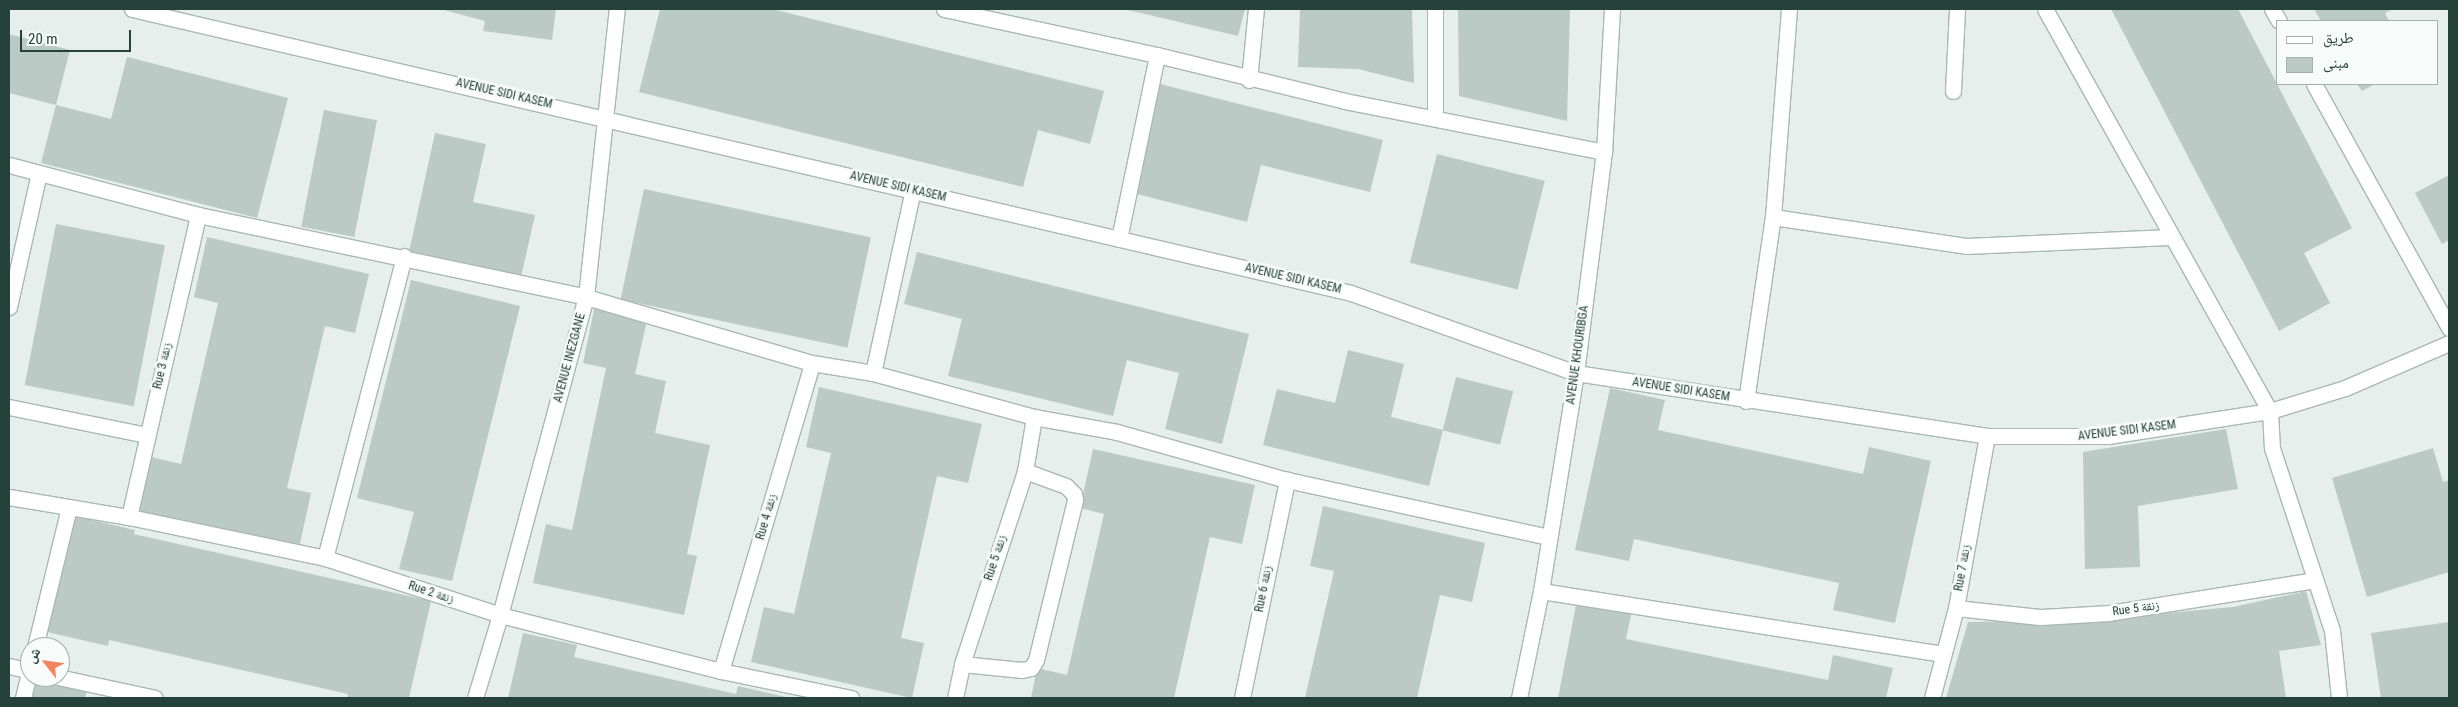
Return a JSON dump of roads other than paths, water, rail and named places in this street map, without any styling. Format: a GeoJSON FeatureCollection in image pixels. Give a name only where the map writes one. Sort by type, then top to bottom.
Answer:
{"type":"FeatureCollection","features":[{"type":"Feature","properties":{"kind":"street","name":"AVENUE SIDI KASEM"},"geometry":{"type":"LineString","coordinates":[[133,9],[608,118],[1351,293],[1576,373],[1746,401],[1986,436],[2108,436],[2270,411],[2345,388],[2449,343]]}},
{"type":"Feature","properties":{"kind":"street","name":"AVENUE INEZGANE"},"geometry":{"type":"LineString","coordinates":[[475,698],[500,615],[586,296],[608,118],[617,9]]}},
{"type":"Feature","properties":{"kind":"street"},"geometry":{"type":"LineString","coordinates":[[944,9],[971,12],[1157,55],[1249,80],[1604,152]]}},
{"type":"Feature","properties":{"kind":"street"},"geometry":{"type":"LineString","coordinates":[[1249,80],[1256,9]]}},
{"type":"Feature","properties":{"kind":"street"},"geometry":{"type":"LineString","coordinates":[[1435,9],[1435,117]]}},
{"type":"Feature","properties":{"kind":"street","name":"AVENUE KHOURIBGA"},"geometry":{"type":"LineString","coordinates":[[1519,698],[1541,591],[1576,373],[1604,152],[1612,9]]}},
{"type":"Feature","properties":{"kind":"street"},"geometry":{"type":"LineString","coordinates":[[1746,401],[1773,217],[1789,9]]}},
{"type":"Feature","properties":{"kind":"street"},"geometry":{"type":"LineString","coordinates":[[1953,90],[1957,9]]}},
{"type":"Feature","properties":{"kind":"street"},"geometry":{"type":"LineString","coordinates":[[2045,9],[2170,237],[2270,411],[2272,448],[2332,630],[2340,698]]}},
{"type":"Feature","properties":{"kind":"street"},"geometry":{"type":"LineString","coordinates":[[2272,9],[2278,20]]}},
{"type":"Feature","properties":{"kind":"street"},"geometry":{"type":"LineString","coordinates":[[1118,239],[1157,55]]}},
{"type":"Feature","properties":{"kind":"street"},"geometry":{"type":"LineString","coordinates":[[2315,85],[2449,328]]}},
{"type":"Feature","properties":{"kind":"street"},"geometry":{"type":"LineString","coordinates":[[9,165],[198,215],[404,256],[586,296],[812,363],[873,373],[1034,417],[1117,432],[1287,480],[1549,536]]}},
{"type":"Feature","properties":{"kind":"street"},"geometry":{"type":"LineString","coordinates":[[9,307],[39,173]]}},
{"type":"Feature","properties":{"kind":"street"},"geometry":{"type":"LineString","coordinates":[[873,373],[913,190]]}},
{"type":"Feature","properties":{"kind":"street","name":"Rue 3 زنقة"},"geometry":{"type":"LineString","coordinates":[[129,517],[198,215]]}},
{"type":"Feature","properties":{"kind":"street"},"geometry":{"type":"LineString","coordinates":[[1773,217],[1966,246],[2170,237]]}},
{"type":"Feature","properties":{"kind":"street"},"geometry":{"type":"LineString","coordinates":[[325,558],[404,256]]}},
{"type":"Feature","properties":{"kind":"street","name":"Rue 4 زنقة"},"geometry":{"type":"LineString","coordinates":[[721,671],[812,363]]}},
{"type":"Feature","properties":{"kind":"street"},"geometry":{"type":"LineString","coordinates":[[9,407],[147,435]]}},
{"type":"Feature","properties":{"kind":"street","name":"Rue 5 زنقة"},"geometry":{"type":"LineString","coordinates":[[956,698],[962,664],[1025,471],[1034,417]]}},
{"type":"Feature","properties":{"kind":"street","name":"Rue 7 زنقة"},"geometry":{"type":"LineString","coordinates":[[1932,698],[1956,608],[1986,436]]}},
{"type":"Feature","properties":{"kind":"street"},"geometry":{"type":"LineString","coordinates":[[962,664],[1022,670],[1031,668],[1036,660],[1075,500],[1074,494],[1066,486],[1025,471]]}},
{"type":"Feature","properties":{"kind":"street","name":"Rue 6 زنقة"},"geometry":{"type":"LineString","coordinates":[[1242,698],[1287,480]]}},
{"type":"Feature","properties":{"kind":"street","name":"Rue 2 زنقة"},"geometry":{"type":"LineString","coordinates":[[9,498],[129,517],[325,558],[500,615],[721,671],[851,698]]}},
{"type":"Feature","properties":{"kind":"street"},"geometry":{"type":"LineString","coordinates":[[37,637],[69,507]]}},
{"type":"Feature","properties":{"kind":"street","name":"Rue 5 زنقة"},"geometry":{"type":"LineString","coordinates":[[1956,608],[2040,617],[2109,613],[2315,580]]}},
{"type":"Feature","properties":{"kind":"street"},"geometry":{"type":"LineString","coordinates":[[1541,591],[1943,654]]}},
{"type":"Feature","properties":{"kind":"street"},"geometry":{"type":"LineString","coordinates":[[70,680],[155,698]]}}]}
